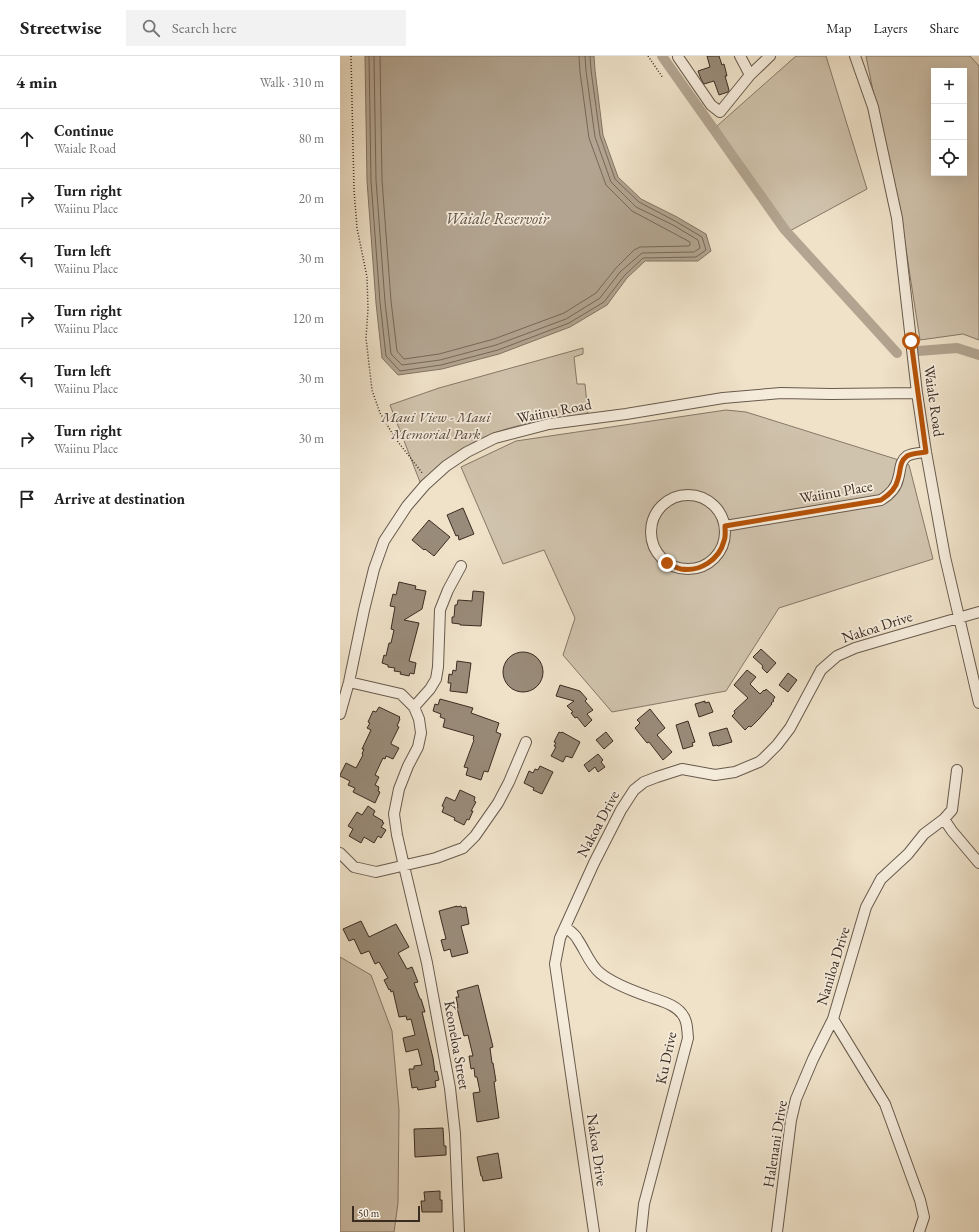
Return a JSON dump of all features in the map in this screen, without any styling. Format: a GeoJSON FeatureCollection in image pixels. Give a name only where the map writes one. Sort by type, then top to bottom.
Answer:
{"type":"FeatureCollection","features":[{"type":"Feature","properties":{"kind":"street"},"geometry":{"type":"LineString","coordinates":[[740,56],[750,75]]}},
{"type":"Feature","properties":{"kind":"street"},"geometry":{"type":"LineString","coordinates":[[678,57],[711,105],[720,112],[750,75],[770,56]]}},
{"type":"Feature","properties":{"kind":"street","name":"Waiale Road"},"geometry":{"type":"LineString","coordinates":[[855,56],[873,107],[897,218],[917,393],[926,452],[945,557],[979,702]]}},
{"type":"Feature","properties":{"kind":"street","name":"Waiinu Road"},"geometry":{"type":"LineString","coordinates":[[340,714],[349,682],[374,569],[384,541],[407,506],[429,482],[446,466],[467,452],[496,438],[550,424],[632,413],[723,398],[781,393],[917,393]]}},
{"type":"Feature","properties":{"kind":"street","name":"Waiinu Place"},"geometry":{"type":"LineString","coordinates":[[725,526],[881,500],[889,495],[895,487],[899,478],[901,464],[906,457],[912,454],[926,452]]}},
{"type":"Feature","properties":{"kind":"street"},"geometry":{"type":"LineString","coordinates":[[682,496],[696,496],[710,502],[720,512],[725,526],[725,540],[719,554],[708,564],[695,569],[680,569],[667,563],[657,552],[651,539],[652,524],[658,511],[668,501],[682,496]]}},
{"type":"Feature","properties":{"kind":"street"},"geometry":{"type":"LineString","coordinates":[[349,682],[401,694],[414,707],[430,689],[436,679],[440,610],[448,590],[461,566]]}},
{"type":"Feature","properties":{"kind":"street","name":"Nakoa Drive"},"geometry":{"type":"LineString","coordinates":[[594,1232],[555,964],[560,938],[620,810],[634,790],[644,782],[657,777],[682,769],[715,775],[735,772],[759,762],[777,745],[790,728],[821,670],[837,656],[855,648],[979,612]]}},
{"type":"Feature","properties":{"kind":"street","name":"Keoneloa Street"},"geometry":{"type":"LineString","coordinates":[[414,707],[419,719],[421,733],[420,740],[399,789],[394,814],[397,835],[427,963],[450,1088],[455,1134],[459,1232]]}},
{"type":"Feature","properties":{"kind":"street"},"geometry":{"type":"LineString","coordinates":[[340,853],[354,867],[376,872],[436,858],[463,848],[475,836],[498,803],[526,742]]}},
{"type":"Feature","properties":{"kind":"street","name":"Naniloa Drive"},"geometry":{"type":"LineString","coordinates":[[919,1232],[924,1216],[920,1200],[885,1104],[833,1019],[866,907],[881,879],[908,854],[924,834],[944,819],[952,810],[957,770]]}},
{"type":"Feature","properties":{"kind":"street"},"geometry":{"type":"LineString","coordinates":[[944,819],[952,831],[979,863]]}},
{"type":"Feature","properties":{"kind":"street","name":"Ku Drive"},"geometry":{"type":"LineString","coordinates":[[565,927],[578,939],[587,956],[599,972],[615,982],[648,996],[667,1002],[680,1012],[684,1017],[687,1026],[688,1038],[644,1204],[641,1232]]}},
{"type":"Feature","properties":{"kind":"street","name":"Halenani Drive"},"geometry":{"type":"LineString","coordinates":[[777,1232],[791,1120],[796,1099],[812,1059],[833,1019]]}},
{"type":"Feature","properties":{"kind":"path"},"geometry":{"type":"LineString","coordinates":[[351,56],[354,190],[357,228],[367,277],[368,309],[366,338],[372,390],[380,413],[395,438],[429,482]]}},
{"type":"Feature","properties":{"kind":"path"},"geometry":{"type":"LineString","coordinates":[[648,56],[663,78]]}},
{"type":"Feature","properties":{"kind":"green space"},"geometry":{"type":"Polygon","coordinates":[[[796,56],[826,56],[867,189],[786,233],[717,126],[796,56]]]}},
{"type":"Feature","properties":{"kind":"green space"},"geometry":{"type":"Polygon","coordinates":[[[866,56],[970,56],[979,66],[979,340],[963,334],[920,340],[901,217],[866,56]]]}},
{"type":"Feature","properties":{"kind":"green space","name":"Maui View - Maui Memorial Park"},"geometry":{"type":"Polygon","coordinates":[[[583,348],[583,354],[574,357],[577,384],[585,384],[588,414],[520,425],[480,439],[464,448],[420,482],[390,405],[439,388],[583,348]]]}},
{"type":"Feature","properties":{"kind":"green space"},"geometry":{"type":"Polygon","coordinates":[[[726,410],[746,412],[902,461],[909,465],[933,559],[779,608],[726,691],[612,712],[563,655],[575,618],[544,550],[503,564],[461,467],[516,441],[726,410]]]}},
{"type":"Feature","properties":{"kind":"green space"},"geometry":{"type":"Polygon","coordinates":[[[340,957],[371,975],[392,1031],[399,1110],[398,1203],[394,1232],[340,1232],[340,957]]]}},
{"type":"Feature","properties":{"kind":"water","name":"Waiale Reservoir"},"geometry":{"type":"Polygon","coordinates":[[[365,56],[594,56],[603,135],[618,177],[641,199],[677,217],[706,234],[711,251],[698,261],[645,261],[627,278],[607,305],[570,327],[499,354],[442,369],[398,375],[382,358],[376,303],[367,181],[365,56]]]}},
{"type":"Feature","properties":{"kind":"building"},"geometry":{"type":"Polygon","coordinates":[[[707,56],[719,56],[722,65],[724,64],[727,76],[725,76],[729,90],[728,92],[719,95],[714,81],[704,84],[701,79],[698,71],[710,67],[707,56]]]}},
{"type":"Feature","properties":{"kind":"building"},"geometry":{"type":"Polygon","coordinates":[[[463,508],[474,534],[459,540],[458,535],[456,536],[447,515],[463,508]]]}},
{"type":"Feature","properties":{"kind":"building"},"geometry":{"type":"Polygon","coordinates":[[[429,520],[450,537],[434,556],[412,540],[429,520]]]}},
{"type":"Feature","properties":{"kind":"building"},"geometry":{"type":"Polygon","coordinates":[[[399,582],[416,586],[415,589],[426,591],[422,609],[404,620],[419,623],[409,661],[416,663],[414,674],[410,673],[409,676],[400,674],[401,672],[394,671],[395,668],[388,667],[388,665],[382,663],[384,655],[386,656],[389,643],[391,643],[394,630],[391,629],[395,607],[390,606],[393,594],[396,595],[399,582]]]}},
{"type":"Feature","properties":{"kind":"building"},"geometry":{"type":"Polygon","coordinates":[[[473,591],[484,592],[481,626],[452,623],[455,605],[457,605],[458,600],[472,601],[473,591]]]}},
{"type":"Feature","properties":{"kind":"building"},"geometry":{"type":"Polygon","coordinates":[[[761,649],[776,663],[767,673],[762,668],[763,666],[753,657],[761,649]]]}},
{"type":"Feature","properties":{"kind":"building"},"geometry":{"type":"Polygon","coordinates":[[[527,652],[534,655],[540,661],[543,672],[542,680],[534,689],[527,692],[519,692],[512,689],[504,680],[503,668],[506,661],[515,653],[527,652]]]}},
{"type":"Feature","properties":{"kind":"building"},"geometry":{"type":"Polygon","coordinates":[[[457,661],[471,663],[467,693],[450,691],[451,683],[448,683],[449,674],[452,675],[453,670],[456,671],[457,661]]]}},
{"type":"Feature","properties":{"kind":"building"},"geometry":{"type":"Polygon","coordinates":[[[747,670],[756,677],[750,684],[760,694],[766,689],[775,697],[773,700],[774,701],[771,703],[772,704],[759,719],[751,727],[749,726],[745,730],[732,716],[735,713],[734,711],[748,698],[734,685],[747,670]]]}},
{"type":"Feature","properties":{"kind":"building"},"geometry":{"type":"Polygon","coordinates":[[[788,673],[797,680],[788,692],[779,685],[788,673]]]}},
{"type":"Feature","properties":{"kind":"building"},"geometry":{"type":"Polygon","coordinates":[[[560,685],[580,691],[587,699],[585,701],[593,710],[587,714],[592,720],[585,727],[577,717],[575,718],[571,713],[573,712],[567,706],[574,701],[556,696],[560,685]]]}},
{"type":"Feature","properties":{"kind":"building"},"geometry":{"type":"Polygon","coordinates":[[[440,699],[473,708],[471,713],[499,723],[496,732],[501,734],[488,772],[484,771],[481,780],[466,775],[468,768],[464,767],[474,740],[474,736],[443,727],[445,719],[440,717],[441,714],[433,711],[435,704],[438,705],[440,699]]]}},
{"type":"Feature","properties":{"kind":"building"},"geometry":{"type":"Polygon","coordinates":[[[705,701],[705,703],[709,702],[713,712],[699,717],[695,704],[705,701]]]}},
{"type":"Feature","properties":{"kind":"building"},"geometry":{"type":"Polygon","coordinates":[[[379,707],[400,717],[397,726],[399,727],[391,743],[399,748],[393,759],[386,756],[385,759],[383,758],[375,775],[379,777],[375,785],[379,787],[378,791],[380,792],[375,803],[353,792],[355,788],[348,785],[350,781],[340,775],[346,763],[356,768],[363,755],[364,749],[362,749],[371,730],[367,728],[370,723],[368,722],[373,711],[376,712],[379,707]]]}},
{"type":"Feature","properties":{"kind":"building"},"geometry":{"type":"Polygon","coordinates":[[[650,709],[665,728],[657,735],[672,752],[663,760],[649,742],[647,743],[635,728],[640,723],[637,720],[650,709]]]}},
{"type":"Feature","properties":{"kind":"building"},"geometry":{"type":"Polygon","coordinates":[[[688,721],[695,742],[692,743],[693,746],[683,749],[676,725],[688,721]]]}},
{"type":"Feature","properties":{"kind":"building"},"geometry":{"type":"Polygon","coordinates":[[[727,728],[732,742],[713,746],[709,733],[727,728]]]}},
{"type":"Feature","properties":{"kind":"building"},"geometry":{"type":"Polygon","coordinates":[[[559,732],[562,732],[580,742],[572,758],[566,756],[563,762],[551,756],[556,747],[554,746],[556,743],[554,742],[559,732]]]}},
{"type":"Feature","properties":{"kind":"building"},"geometry":{"type":"Polygon","coordinates":[[[606,732],[613,741],[604,749],[596,740],[606,732]]]}},
{"type":"Feature","properties":{"kind":"building"},"geometry":{"type":"Polygon","coordinates":[[[598,754],[603,760],[601,762],[605,767],[598,772],[595,767],[589,772],[584,765],[598,754]]]}},
{"type":"Feature","properties":{"kind":"building"},"geometry":{"type":"Polygon","coordinates":[[[540,766],[553,772],[542,794],[533,790],[534,788],[524,783],[529,771],[533,773],[535,769],[538,770],[540,766]]]}},
{"type":"Feature","properties":{"kind":"building"},"geometry":{"type":"Polygon","coordinates":[[[460,790],[475,797],[474,801],[476,802],[471,811],[473,811],[469,820],[467,819],[464,825],[454,820],[455,818],[442,812],[444,807],[442,806],[446,797],[455,801],[460,790]]]}},
{"type":"Feature","properties":{"kind":"building"},"geometry":{"type":"Polygon","coordinates":[[[368,806],[375,811],[373,815],[383,821],[382,822],[384,823],[381,827],[386,830],[381,838],[378,836],[374,843],[364,837],[361,843],[349,836],[353,829],[348,826],[357,812],[362,815],[368,806]]]}},
{"type":"Feature","properties":{"kind":"building"},"geometry":{"type":"Polygon","coordinates":[[[461,906],[462,908],[466,907],[469,924],[461,926],[468,953],[452,957],[450,949],[444,951],[441,940],[446,939],[439,911],[461,906]]]}},
{"type":"Feature","properties":{"kind":"building"},"geometry":{"type":"Polygon","coordinates":[[[361,921],[369,937],[396,924],[409,947],[398,953],[407,969],[412,967],[418,982],[414,983],[425,1012],[422,1012],[435,1072],[437,1071],[439,1080],[435,1081],[436,1087],[418,1090],[417,1087],[412,1088],[409,1069],[414,1069],[414,1066],[422,1065],[418,1049],[406,1052],[403,1038],[415,1035],[411,1019],[407,1020],[406,1016],[399,1017],[393,991],[391,992],[390,989],[389,990],[384,980],[388,978],[379,962],[375,964],[369,951],[361,954],[354,939],[349,941],[343,929],[361,921]]]}},
{"type":"Feature","properties":{"kind":"building"},"geometry":{"type":"Polygon","coordinates":[[[478,985],[493,1047],[490,1048],[496,1081],[494,1082],[499,1118],[477,1122],[473,1093],[480,1092],[477,1077],[475,1077],[474,1068],[471,1069],[469,1056],[473,1056],[468,1035],[464,1036],[457,1008],[456,997],[459,997],[457,991],[478,985]]]}},
{"type":"Feature","properties":{"kind":"building"},"geometry":{"type":"Polygon","coordinates":[[[443,1128],[446,1155],[415,1157],[414,1129],[443,1128]]]}},
{"type":"Feature","properties":{"kind":"building"},"geometry":{"type":"Polygon","coordinates":[[[498,1153],[502,1178],[483,1181],[477,1157],[498,1153]]]}},
{"type":"Feature","properties":{"kind":"building"},"geometry":{"type":"Polygon","coordinates":[[[440,1191],[442,1212],[422,1212],[421,1201],[425,1201],[424,1192],[440,1191]]]}},
{"type":"Feature","properties":{"kind":"waterway"},"geometry":{"type":"LineString","coordinates":[[662,56],[785,230],[897,353]]}},
{"type":"Feature","properties":{"kind":"waterway"},"geometry":{"type":"LineString","coordinates":[[918,351],[957,348],[979,355]]}},
{"type":"Feature","properties":{"kind":"route"},"geometry":{"type":"LineString","coordinates":[[667,563],[680,569],[695,569],[708,564],[719,554],[725,540],[725,526],[881,500],[889,495],[899,478],[902,461],[912,454],[926,452],[911,341]]}}]}
